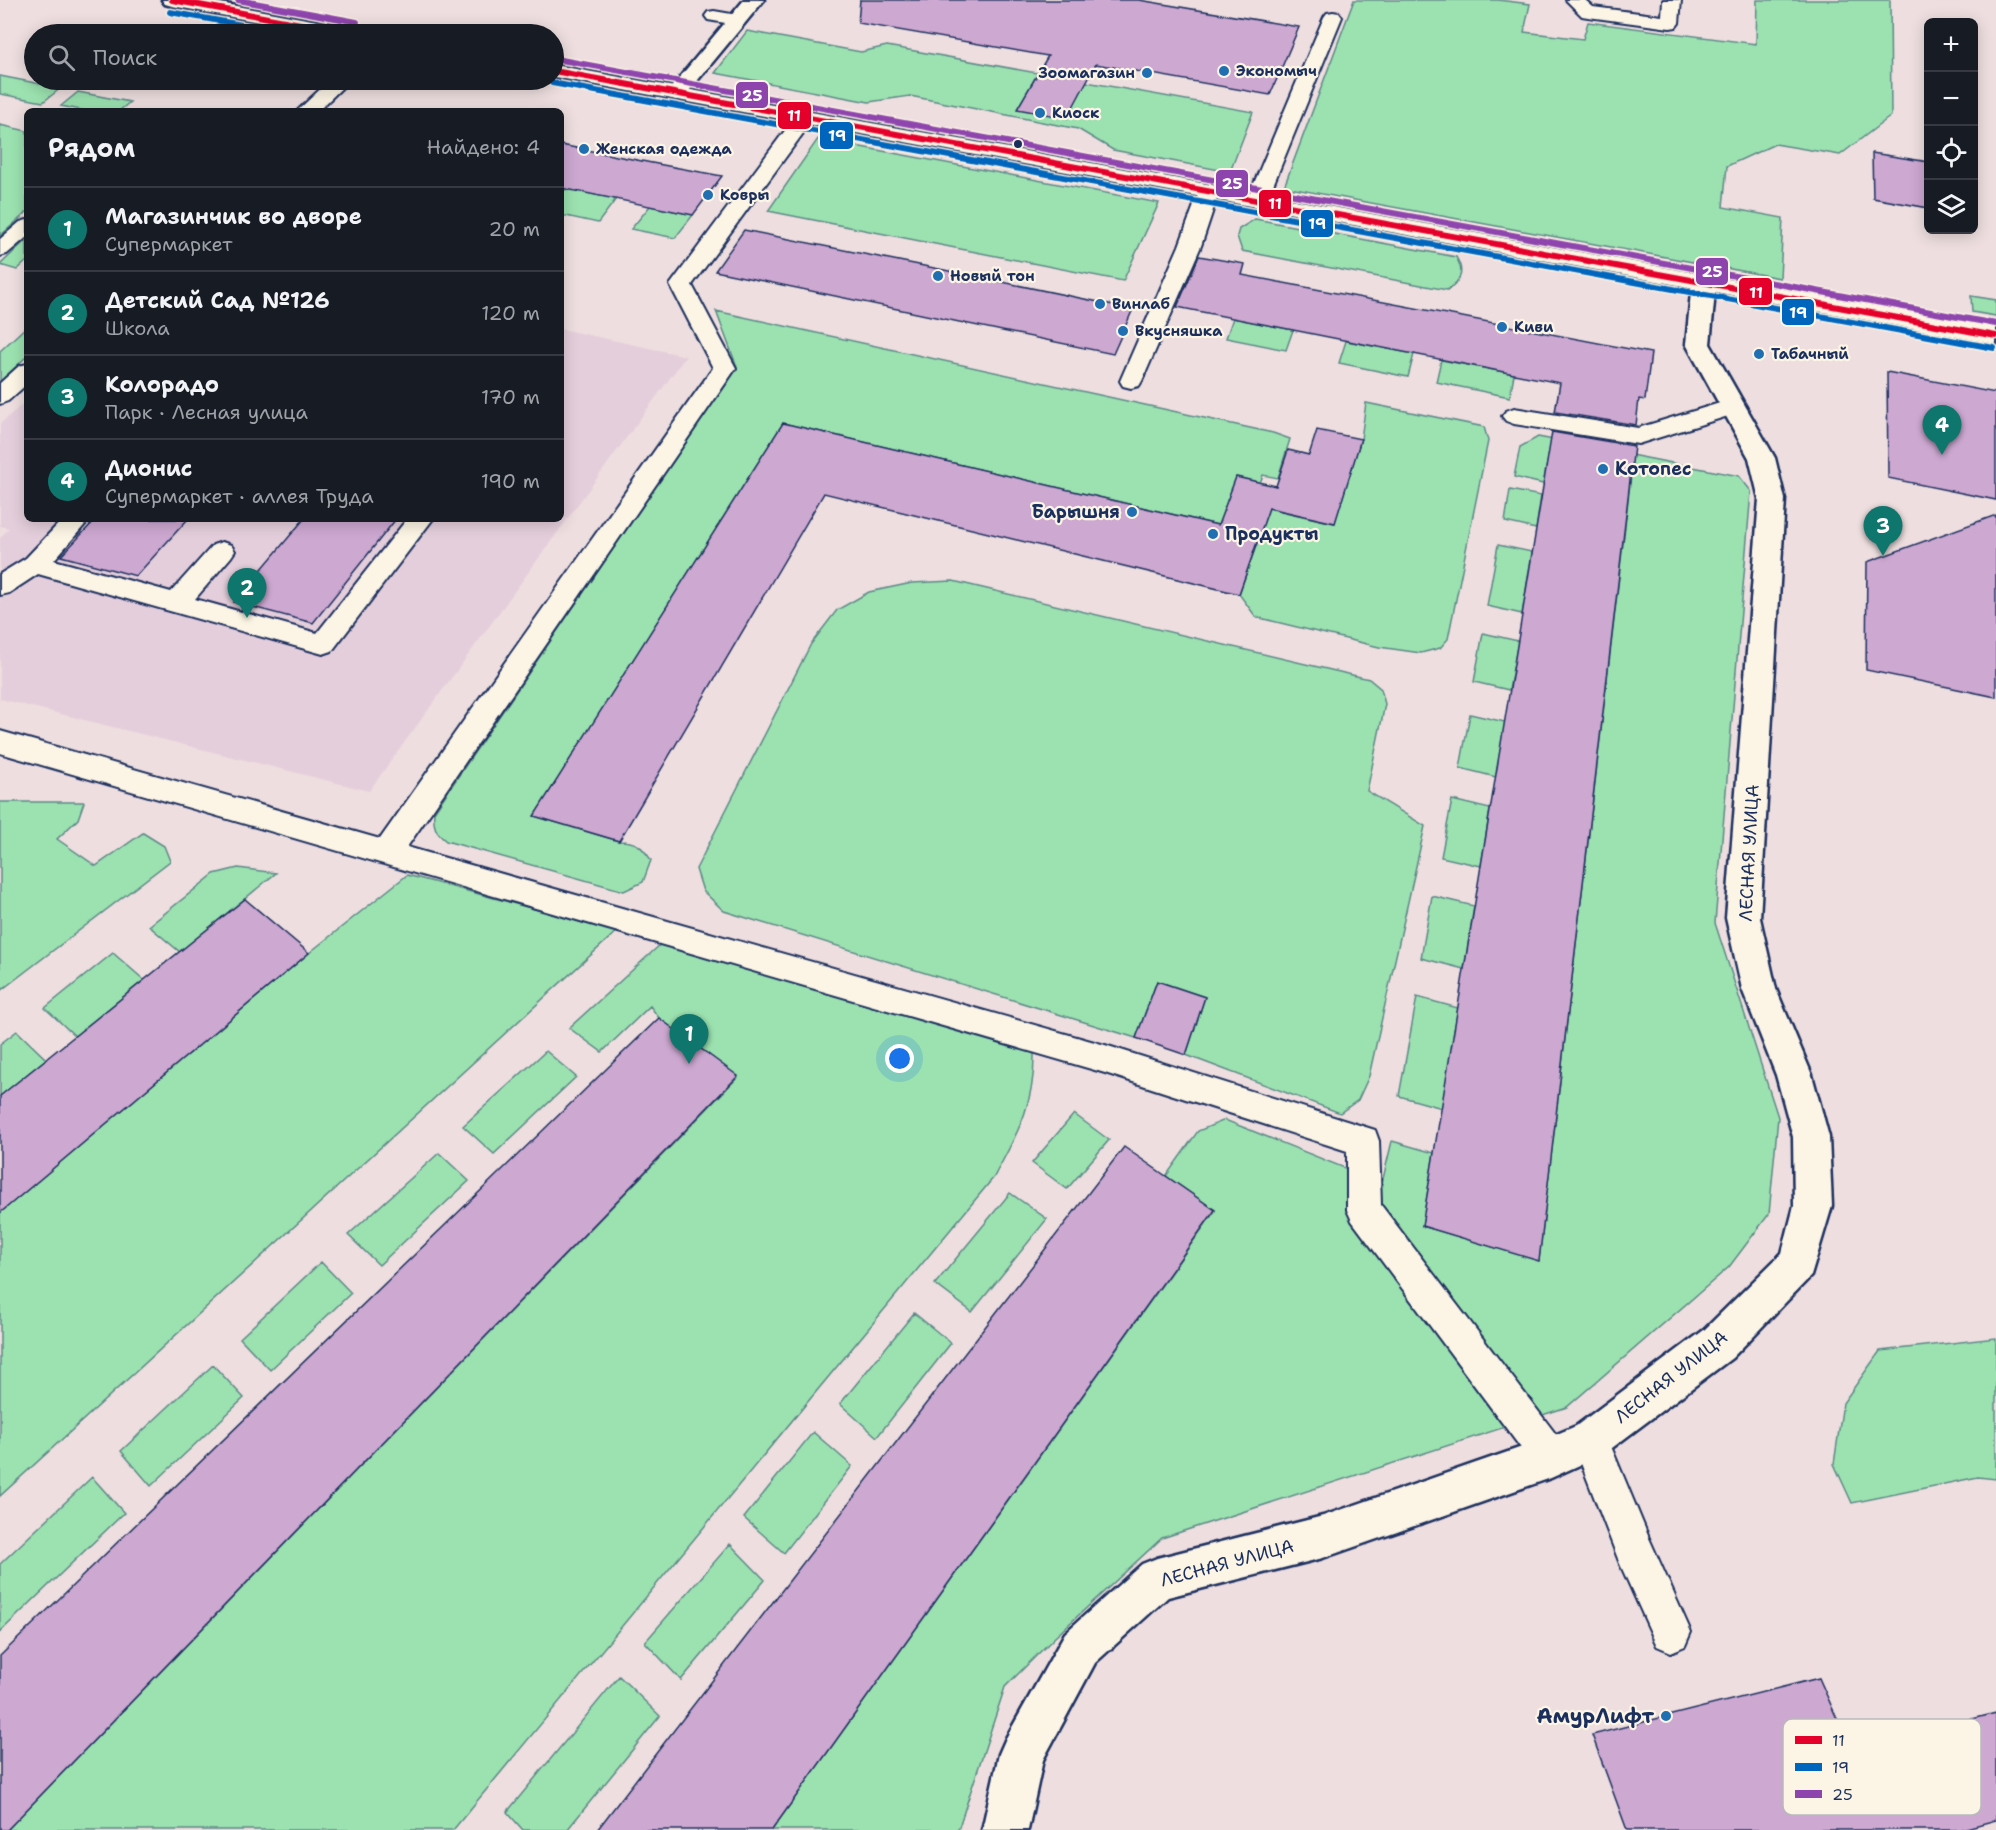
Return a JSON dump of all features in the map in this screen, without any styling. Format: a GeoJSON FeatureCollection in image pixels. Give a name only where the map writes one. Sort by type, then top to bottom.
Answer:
{"type":"FeatureCollection","features":[{"type":"Feature","properties":{"kind":"street"},"geometry":{"type":"LineString","coordinates":[[172,0],[302,24]]}},
{"type":"Feature","properties":{"kind":"street"},"geometry":{"type":"LineString","coordinates":[[676,94],[754,0]]}},
{"type":"Feature","properties":{"kind":"street"},"geometry":{"type":"LineString","coordinates":[[564,73],[1996,336]]}},
{"type":"Feature","properties":{"kind":"street","name":"ЛЕСНАЯ УЛИЦА"},"geometry":{"type":"LineString","coordinates":[[1005,1830],[1022,1754],[1080,1648],[1157,1579],[1323,1537],[1551,1458],[1590,1440],[1718,1344],[1798,1263],[1813,1206],[1811,1137],[1794,1075],[1759,989],[1743,918],[1772,499],[1761,458],[1698,344],[1704,282]]}},
{"type":"Feature","properties":{"kind":"lane"},"geometry":{"type":"LineString","coordinates":[[1575,0],[1588,12],[1670,22],[1672,0]]}},
{"type":"Feature","properties":{"kind":"lane"},"geometry":{"type":"LineString","coordinates":[[714,16],[737,20]]}},
{"type":"Feature","properties":{"kind":"lane"},"geometry":{"type":"LineString","coordinates":[[1257,200],[1333,17]]}},
{"type":"Feature","properties":{"kind":"lane"},"geometry":{"type":"LineString","coordinates":[[310,108],[330,90]]}},
{"type":"Feature","properties":{"kind":"lane"},"geometry":{"type":"LineString","coordinates":[[387,852],[725,368],[681,285],[805,117]]}},
{"type":"Feature","properties":{"kind":"lane"},"geometry":{"type":"LineString","coordinates":[[1131,381],[1190,246],[1209,192]]}},
{"type":"Feature","properties":{"kind":"lane"},"geometry":{"type":"LineString","coordinates":[[0,250],[24,229]]}},
{"type":"Feature","properties":{"kind":"lane"},"geometry":{"type":"LineString","coordinates":[[0,396],[24,374]]}},
{"type":"Feature","properties":{"kind":"lane"},"geometry":{"type":"LineString","coordinates":[[1514,416],[1638,436],[1733,407]]}},
{"type":"Feature","properties":{"kind":"lane"},"geometry":{"type":"LineString","coordinates":[[0,586],[35,564],[75,522]]}},
{"type":"Feature","properties":{"kind":"lane"},"geometry":{"type":"LineString","coordinates":[[35,564],[323,644],[420,522]]}},
{"type":"Feature","properties":{"kind":"lane"},"geometry":{"type":"LineString","coordinates":[[176,603],[222,551]]}},
{"type":"Feature","properties":{"kind":"lane"},"geometry":{"type":"LineString","coordinates":[[0,742],[1105,1059],[1363,1141],[1364,1210],[1551,1458]]}},
{"type":"Feature","properties":{"kind":"lane"},"geometry":{"type":"LineString","coordinates":[[1590,1440],[1634,1550],[1671,1632]]}},
{"type":"Feature","properties":{"kind":"shaded area"},"geometry":{"type":"Polygon","coordinates":[[[564,330],[686,356],[369,791],[0,699],[0,538],[9,528],[0,526],[0,424],[24,403],[24,522],[564,522],[564,330]]]}},
{"type":"Feature","properties":{"kind":"green space"},"geometry":{"type":"Polygon","coordinates":[[[1354,0],[1498,0],[1530,4],[1524,32],[1583,39],[1588,22],[1756,44],[1757,0],[1890,0],[1891,116],[1840,155],[1775,144],[1727,166],[1723,207],[1783,218],[1780,278],[1284,187],[1354,0]]]}},
{"type":"Feature","properties":{"kind":"green space"},"geometry":{"type":"Polygon","coordinates":[[[747,31],[861,52],[887,46],[1253,112],[1230,172],[1113,150],[1078,129],[910,96],[869,102],[715,73],[747,31]]]}},
{"type":"Feature","properties":{"kind":"green space"},"geometry":{"type":"Polygon","coordinates":[[[0,76],[24,81],[24,90],[58,90],[43,102],[0,94],[0,76]]]}},
{"type":"Feature","properties":{"kind":"green space"},"geometry":{"type":"Polygon","coordinates":[[[78,92],[130,102],[123,108],[61,106],[78,92]]]}},
{"type":"Feature","properties":{"kind":"green space"},"geometry":{"type":"Polygon","coordinates":[[[0,125],[24,130],[24,215],[0,236],[0,125]]]}},
{"type":"Feature","properties":{"kind":"green space"},"geometry":{"type":"Polygon","coordinates":[[[818,139],[1159,203],[1123,281],[768,211],[818,139]]]}},
{"type":"Feature","properties":{"kind":"green space"},"geometry":{"type":"Polygon","coordinates":[[[566,189],[616,199],[598,223],[564,216],[564,191],[566,189]]]}},
{"type":"Feature","properties":{"kind":"green space"},"geometry":{"type":"Polygon","coordinates":[[[650,206],[693,215],[675,238],[631,229],[650,206]]]}},
{"type":"Feature","properties":{"kind":"green space"},"geometry":{"type":"Polygon","coordinates":[[[1255,219],[1456,257],[1460,267],[1460,276],[1456,283],[1447,290],[1242,251],[1237,236],[1239,229],[1255,219]]]}},
{"type":"Feature","properties":{"kind":"green space"},"geometry":{"type":"Polygon","coordinates":[[[24,242],[24,264],[17,270],[0,265],[24,242]]]}},
{"type":"Feature","properties":{"kind":"green space"},"geometry":{"type":"Polygon","coordinates":[[[1971,296],[1996,300],[1996,316],[1972,312],[1971,296]]]}},
{"type":"Feature","properties":{"kind":"green space"},"geometry":{"type":"Polygon","coordinates":[[[716,311],[1273,433],[1290,439],[1278,478],[1263,475],[1260,483],[1228,499],[1334,523],[1361,439],[1366,403],[1484,427],[1488,441],[1448,639],[1440,648],[1421,653],[1379,647],[1256,617],[1239,594],[1260,535],[783,423],[535,816],[638,845],[651,860],[643,882],[624,891],[446,841],[439,835],[436,828],[434,812],[737,367],[716,311]]]}},
{"type":"Feature","properties":{"kind":"green space"},"geometry":{"type":"Polygon","coordinates":[[[1233,318],[1293,330],[1286,350],[1226,338],[1233,318]]]}},
{"type":"Feature","properties":{"kind":"green space"},"geometry":{"type":"Polygon","coordinates":[[[24,329],[24,359],[0,382],[0,351],[24,329]]]}},
{"type":"Feature","properties":{"kind":"green space"},"geometry":{"type":"Polygon","coordinates":[[[1346,341],[1414,354],[1408,377],[1339,363],[1346,341]]]}},
{"type":"Feature","properties":{"kind":"green space"},"geometry":{"type":"Polygon","coordinates":[[[1441,360],[1514,374],[1510,397],[1436,382],[1441,360]]]}},
{"type":"Feature","properties":{"kind":"green space"},"geometry":{"type":"Polygon","coordinates":[[[1538,437],[1739,476],[1751,491],[1715,923],[1778,1117],[1769,1214],[1729,1267],[1567,1407],[1162,1538],[1055,1637],[1005,1687],[958,1830],[772,1830],[1215,1211],[1166,1176],[1198,1131],[1225,1120],[1382,1183],[1392,1141],[1434,1153],[1422,1226],[1539,1260],[1631,475],[1548,458],[1543,484],[1514,477],[1520,447],[1538,437]]]}},
{"type":"Feature","properties":{"kind":"green space"},"geometry":{"type":"Polygon","coordinates":[[[1510,490],[1541,496],[1536,529],[1505,522],[1510,490]]]}},
{"type":"Feature","properties":{"kind":"green space"},"geometry":{"type":"Polygon","coordinates":[[[1498,545],[1532,552],[1522,614],[1487,606],[1498,545]]]}},
{"type":"Feature","properties":{"kind":"green space"},"geometry":{"type":"Polygon","coordinates":[[[953,581],[1369,679],[1381,689],[1385,704],[1367,791],[1425,826],[1369,1076],[1358,1100],[1340,1113],[1186,1055],[1205,997],[1157,981],[1136,1038],[724,911],[703,891],[696,869],[811,644],[837,610],[869,592],[912,583],[953,581]]]}},
{"type":"Feature","properties":{"kind":"green space"},"geometry":{"type":"Polygon","coordinates":[[[1483,633],[1518,641],[1509,690],[1474,682],[1483,633]]]}},
{"type":"Feature","properties":{"kind":"green space"},"geometry":{"type":"Polygon","coordinates":[[[1470,714],[1505,722],[1496,777],[1460,768],[1470,714]]]}},
{"type":"Feature","properties":{"kind":"green space"},"geometry":{"type":"Polygon","coordinates":[[[1452,800],[1490,809],[1481,866],[1441,857],[1452,800]]]}},
{"type":"Feature","properties":{"kind":"green space"},"geometry":{"type":"Polygon","coordinates":[[[0,802],[84,802],[78,819],[57,839],[96,866],[143,833],[164,846],[170,861],[0,991],[0,802]]]}},
{"type":"Feature","properties":{"kind":"green space"},"geometry":{"type":"Polygon","coordinates":[[[238,868],[276,873],[180,952],[149,926],[214,874],[238,868]]]}},
{"type":"Feature","properties":{"kind":"green space"},"geometry":{"type":"Polygon","coordinates":[[[407,875],[617,931],[0,1496],[0,1213],[309,953],[407,875]]]}},
{"type":"Feature","properties":{"kind":"green space"},"geometry":{"type":"Polygon","coordinates":[[[1432,896],[1474,906],[1464,969],[1421,958],[1432,896]]]}},
{"type":"Feature","properties":{"kind":"green space"},"geometry":{"type":"Polygon","coordinates":[[[662,943],[1034,1053],[1034,1071],[1028,1103],[1017,1132],[994,1177],[453,1830],[7,1830],[738,1077],[659,1018],[650,1006],[602,1052],[569,1028],[662,943]]]}},
{"type":"Feature","properties":{"kind":"green space"},"geometry":{"type":"Polygon","coordinates":[[[113,953],[144,980],[75,1036],[45,1008],[113,953]]]}},
{"type":"Feature","properties":{"kind":"green space"},"geometry":{"type":"Polygon","coordinates":[[[1417,997],[1458,1008],[1442,1108],[1399,1096],[1417,997]]]}},
{"type":"Feature","properties":{"kind":"green space"},"geometry":{"type":"Polygon","coordinates":[[[17,1031],[46,1059],[0,1096],[0,1044],[17,1031]]]}},
{"type":"Feature","properties":{"kind":"green space"},"geometry":{"type":"Polygon","coordinates":[[[546,1051],[576,1077],[494,1154],[463,1126],[546,1051]]]}},
{"type":"Feature","properties":{"kind":"green space"},"geometry":{"type":"Polygon","coordinates":[[[1074,1114],[1109,1140],[1067,1189],[1032,1163],[1074,1114]]]}},
{"type":"Feature","properties":{"kind":"green space"},"geometry":{"type":"Polygon","coordinates":[[[439,1153],[469,1181],[379,1265],[348,1235],[439,1153]]]}},
{"type":"Feature","properties":{"kind":"green space"},"geometry":{"type":"Polygon","coordinates":[[[1010,1193],[1047,1219],[972,1312],[935,1284],[1010,1193]]]}},
{"type":"Feature","properties":{"kind":"green space"},"geometry":{"type":"Polygon","coordinates":[[[321,1262],[351,1293],[270,1370],[240,1338],[321,1262]]]}},
{"type":"Feature","properties":{"kind":"green space"},"geometry":{"type":"Polygon","coordinates":[[[914,1313],[951,1343],[877,1437],[840,1404],[914,1313]]]}},
{"type":"Feature","properties":{"kind":"green space"},"geometry":{"type":"Polygon","coordinates":[[[1996,1338],[1996,1479],[1978,1477],[1852,1503],[1834,1464],[1843,1403],[1880,1351],[1996,1338]]]}},
{"type":"Feature","properties":{"kind":"green space"},"geometry":{"type":"Polygon","coordinates":[[[213,1365],[244,1398],[151,1486],[121,1451],[213,1365]]]}},
{"type":"Feature","properties":{"kind":"green space"},"geometry":{"type":"Polygon","coordinates":[[[813,1432],[852,1466],[784,1553],[744,1518],[813,1432]]]}},
{"type":"Feature","properties":{"kind":"green space"},"geometry":{"type":"Polygon","coordinates":[[[92,1477],[124,1513],[0,1632],[0,1564],[92,1477]]]}},
{"type":"Feature","properties":{"kind":"green space"},"geometry":{"type":"Polygon","coordinates":[[[730,1544],[765,1580],[681,1680],[645,1642],[730,1544]]]}},
{"type":"Feature","properties":{"kind":"green space"},"geometry":{"type":"Polygon","coordinates":[[[619,1676],[660,1716],[567,1830],[523,1830],[507,1812],[619,1676]]]}},
{"type":"Feature","properties":{"kind":"building"},"geometry":{"type":"Polygon","coordinates":[[[860,0],[1139,0],[1299,27],[1270,95],[1096,64],[1067,118],[1017,109],[1048,56],[858,23],[860,0]]]}},
{"type":"Feature","properties":{"kind":"building"},"geometry":{"type":"Polygon","coordinates":[[[564,146],[722,176],[693,215],[564,189],[564,146]]]}},
{"type":"Feature","properties":{"kind":"building"},"geometry":{"type":"Polygon","coordinates":[[[1872,153],[1924,161],[1924,207],[1873,198],[1872,153]]]}},
{"type":"Feature","properties":{"kind":"building"},"geometry":{"type":"Polygon","coordinates":[[[744,230],[1133,309],[1113,354],[715,271],[744,230]]]}},
{"type":"Feature","properties":{"kind":"building"},"geometry":{"type":"Polygon","coordinates":[[[1199,256],[1245,264],[1242,275],[1651,353],[1645,400],[1639,399],[1636,425],[1555,412],[1560,383],[1177,307],[1199,256]]]}},
{"type":"Feature","properties":{"kind":"building"},"geometry":{"type":"Polygon","coordinates":[[[1887,372],[1996,393],[1996,500],[1888,478],[1887,372]]]}},
{"type":"Feature","properties":{"kind":"building"},"geometry":{"type":"Polygon","coordinates":[[[783,423],[1218,525],[1236,477],[1276,486],[1288,450],[1309,455],[1317,430],[1361,439],[1335,523],[1269,508],[1239,594],[824,493],[619,841],[534,816],[783,423]]]}},
{"type":"Feature","properties":{"kind":"building"},"geometry":{"type":"Polygon","coordinates":[[[1552,432],[1634,446],[1539,1261],[1422,1226],[1552,432]]]}},
{"type":"Feature","properties":{"kind":"building"},"geometry":{"type":"Polygon","coordinates":[[[1996,515],[1996,697],[1866,670],[1867,562],[1996,515]]]}},
{"type":"Feature","properties":{"kind":"building"},"geometry":{"type":"Polygon","coordinates":[[[93,522],[185,522],[136,576],[61,556],[93,522]]]}},
{"type":"Feature","properties":{"kind":"building"},"geometry":{"type":"Polygon","coordinates":[[[301,522],[394,522],[313,623],[234,602],[301,522]]]}},
{"type":"Feature","properties":{"kind":"building"},"geometry":{"type":"Polygon","coordinates":[[[245,899],[309,953],[0,1213],[0,1096],[245,899]]]}},
{"type":"Feature","properties":{"kind":"building"},"geometry":{"type":"Polygon","coordinates":[[[1157,981],[1205,997],[1186,1055],[1136,1038],[1157,981]]]}},
{"type":"Feature","properties":{"kind":"building"},"geometry":{"type":"Polygon","coordinates":[[[659,1018],[738,1076],[7,1830],[0,1830],[0,1656],[659,1018]]]}},
{"type":"Feature","properties":{"kind":"building"},"geometry":{"type":"Polygon","coordinates":[[[1124,1147],[1215,1210],[772,1830],[597,1830],[1124,1147]]]}},
{"type":"Feature","properties":{"kind":"building"},"geometry":{"type":"Polygon","coordinates":[[[1819,1678],[1837,1719],[1783,1719],[1783,1815],[1981,1815],[1981,1719],[1972,1719],[1996,1713],[1996,1820],[1959,1830],[1627,1830],[1592,1735],[1819,1678]]]}},
{"type":"Feature","properties":{"kind":"transit line","name":"11"},"geometry":{"type":"LineString","coordinates":[[172,0],[301,24]]}},
{"type":"Feature","properties":{"kind":"transit line","name":"25"},"geometry":{"type":"LineString","coordinates":[[238,0],[357,22]]}},
{"type":"Feature","properties":{"kind":"transit line","name":"19"},"geometry":{"type":"LineString","coordinates":[[170,12],[237,24]]}},
{"type":"Feature","properties":{"kind":"transit line","name":"25"},"geometry":{"type":"LineString","coordinates":[[564,60],[1996,324]]}},
{"type":"Feature","properties":{"kind":"transit line","name":"11"},"geometry":{"type":"LineString","coordinates":[[564,73],[1996,336]]}},
{"type":"Feature","properties":{"kind":"transit line","name":"19"},"geometry":{"type":"LineString","coordinates":[[564,85],[1994,348]]}},
{"type":"Feature","properties":{"kind":"place","name":"Экономыч"},"geometry":{"type":"Point","coordinates":[1224,71]}},
{"type":"Feature","properties":{"kind":"place","name":"Зоомагазин"},"geometry":{"type":"Point","coordinates":[1147,73]}},
{"type":"Feature","properties":{"kind":"place","name":"Киоск"},"geometry":{"type":"Point","coordinates":[1040,113]}},
{"type":"Feature","properties":{"kind":"place","name":"Женская одежда"},"geometry":{"type":"Point","coordinates":[584,149]}},
{"type":"Feature","properties":{"kind":"place","name":"Ковры"},"geometry":{"type":"Point","coordinates":[708,195]}},
{"type":"Feature","properties":{"kind":"place","name":"Новый тон"},"geometry":{"type":"Point","coordinates":[938,276]}},
{"type":"Feature","properties":{"kind":"place","name":"Винлаб"},"geometry":{"type":"Point","coordinates":[1100,304]}},
{"type":"Feature","properties":{"kind":"place","name":"Киви"},"geometry":{"type":"Point","coordinates":[1502,327]}},
{"type":"Feature","properties":{"kind":"place","name":"Вкусняшка"},"geometry":{"type":"Point","coordinates":[1123,331]}},
{"type":"Feature","properties":{"kind":"place","name":"Табачный"},"geometry":{"type":"Point","coordinates":[1759,354]}},
{"type":"Feature","properties":{"kind":"place","name":"Дионис"},"geometry":{"type":"Point","coordinates":[1942,455]}},
{"type":"Feature","properties":{"kind":"place","name":"Котопес"},"geometry":{"type":"Point","coordinates":[1603,469]}},
{"type":"Feature","properties":{"kind":"place","name":"Барышня"},"geometry":{"type":"Point","coordinates":[1132,512]}},
{"type":"Feature","properties":{"kind":"place","name":"Продукты"},"geometry":{"type":"Point","coordinates":[1213,534]}},
{"type":"Feature","properties":{"kind":"place","name":"Колорадо"},"geometry":{"type":"Point","coordinates":[1883,556]}},
{"type":"Feature","properties":{"kind":"place","name":"Детский Сад №126"},"geometry":{"type":"Point","coordinates":[247,618]}},
{"type":"Feature","properties":{"kind":"place","name":"Магазинчик во дворе"},"geometry":{"type":"Point","coordinates":[689,1064]}},
{"type":"Feature","properties":{"kind":"place","name":"АмурЛифт"},"geometry":{"type":"Point","coordinates":[1666,1716]}}]}
